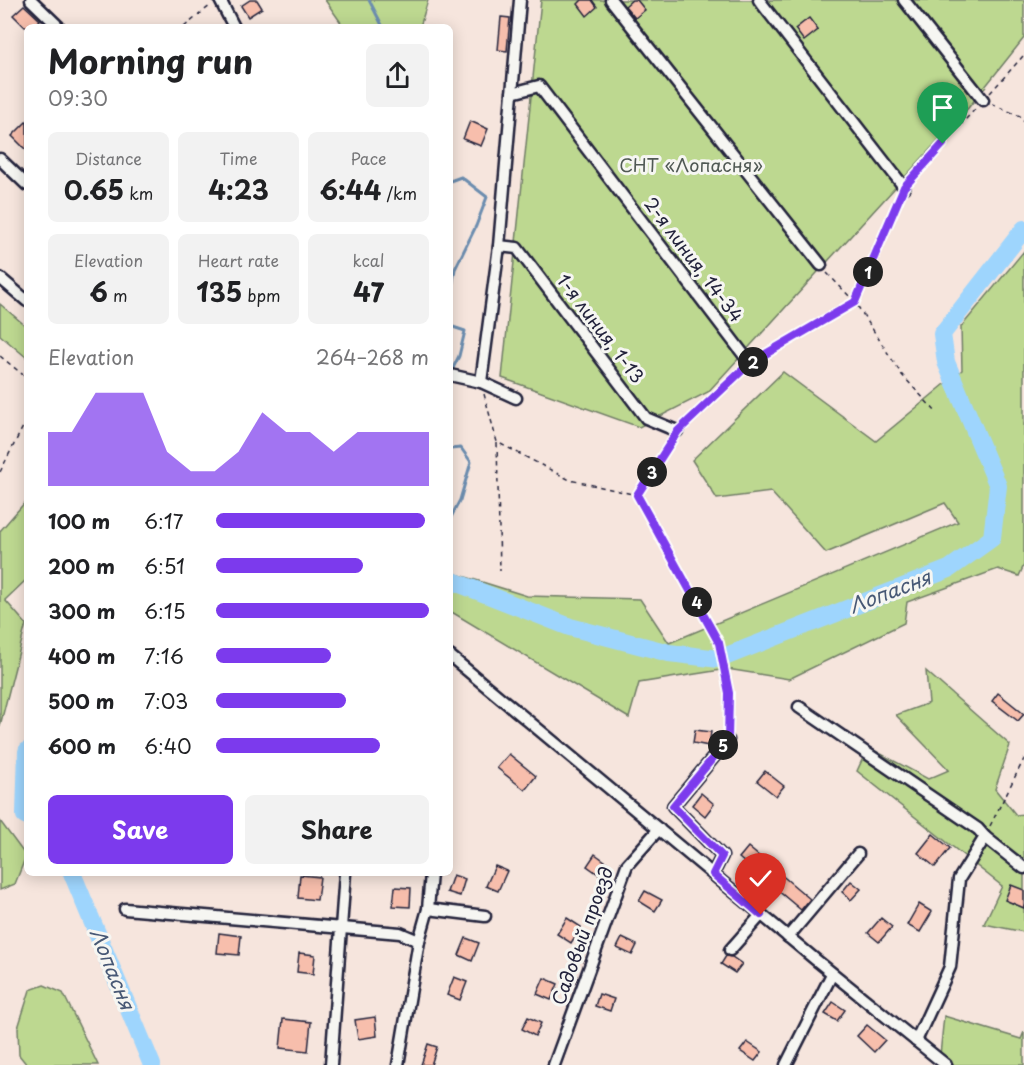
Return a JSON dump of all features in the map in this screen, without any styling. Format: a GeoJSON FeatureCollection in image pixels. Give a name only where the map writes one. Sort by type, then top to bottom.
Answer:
{"type":"FeatureCollection","features":[{"type":"Feature","properties":{"kind":"street"},"geometry":{"type":"LineString","coordinates":[[31,0],[55,24]]}},
{"type":"Feature","properties":{"kind":"street"},"geometry":{"type":"LineString","coordinates":[[219,0],[232,24]]}},
{"type":"Feature","properties":{"kind":"street"},"geometry":{"type":"LineString","coordinates":[[481,382],[499,246],[520,0]]}},
{"type":"Feature","properties":{"kind":"street"},"geometry":{"type":"LineString","coordinates":[[611,0],[821,265]]}},
{"type":"Feature","properties":{"kind":"street"},"geometry":{"type":"LineString","coordinates":[[759,0],[904,187]]}},
{"type":"Feature","properties":{"kind":"street"},"geometry":{"type":"LineString","coordinates":[[904,0],[983,100]]}},
{"type":"Feature","properties":{"kind":"street","name":"2-я линия, 14-34"},"geometry":{"type":"LineString","coordinates":[[512,93],[539,86],[750,363]]}},
{"type":"Feature","properties":{"kind":"street"},"geometry":{"type":"LineString","coordinates":[[0,159],[24,182]]}},
{"type":"Feature","properties":{"kind":"street","name":"1-я линия, 1-13"},"geometry":{"type":"LineString","coordinates":[[499,246],[518,248],[646,418],[678,431]]}},
{"type":"Feature","properties":{"kind":"street"},"geometry":{"type":"LineString","coordinates":[[0,278],[24,298]]}},
{"type":"Feature","properties":{"kind":"street"},"geometry":{"type":"LineString","coordinates":[[453,375],[481,382],[516,398]]}},
{"type":"Feature","properties":{"kind":"street"},"geometry":{"type":"LineString","coordinates":[[453,658],[832,974],[916,1041],[932,1060],[946,1065]]}},
{"type":"Feature","properties":{"kind":"street"},"geometry":{"type":"LineString","coordinates":[[799,708],[978,829],[984,837],[1024,868]]}},
{"type":"Feature","properties":{"kind":"street"},"geometry":{"type":"LineString","coordinates":[[713,874],[722,856],[673,806],[728,740]]}},
{"type":"Feature","properties":{"kind":"street","name":"Садовый проезд"},"geometry":{"type":"LineString","coordinates":[[554,1065],[627,866],[659,829]]}},
{"type":"Feature","properties":{"kind":"street"},"geometry":{"type":"LineString","coordinates":[[916,1041],[950,967],[959,879],[984,837]]}},
{"type":"Feature","properties":{"kind":"street"},"geometry":{"type":"LineString","coordinates":[[788,937],[858,854]]}},
{"type":"Feature","properties":{"kind":"street"},"geometry":{"type":"LineString","coordinates":[[331,1065],[339,928],[345,876]]}},
{"type":"Feature","properties":{"kind":"street"},"geometry":{"type":"LineString","coordinates":[[398,1065],[419,941],[428,909],[431,876]]}},
{"type":"Feature","properties":{"kind":"street"},"geometry":{"type":"LineString","coordinates":[[125,909],[400,933],[419,941]]}},
{"type":"Feature","properties":{"kind":"street"},"geometry":{"type":"LineString","coordinates":[[428,909],[485,916]]}},
{"type":"Feature","properties":{"kind":"street"},"geometry":{"type":"LineString","coordinates":[[730,950],[761,915]]}},
{"type":"Feature","properties":{"kind":"street"},"geometry":{"type":"LineString","coordinates":[[786,1065],[832,974]]}},
{"type":"Feature","properties":{"kind":"path"},"geometry":{"type":"LineString","coordinates":[[188,24],[219,0]]}},
{"type":"Feature","properties":{"kind":"path"},"geometry":{"type":"LineString","coordinates":[[637,495],[678,431],[750,363],[855,302],[904,187],[1024,55]]}},
{"type":"Feature","properties":{"kind":"path"},"geometry":{"type":"LineString","coordinates":[[983,100],[1020,116],[1024,122]]}},
{"type":"Feature","properties":{"kind":"path"},"geometry":{"type":"LineString","coordinates":[[821,265],[855,302],[902,375],[936,412]]}},
{"type":"Feature","properties":{"kind":"path"},"geometry":{"type":"LineString","coordinates":[[0,356],[24,376]]}},
{"type":"Feature","properties":{"kind":"path"},"geometry":{"type":"LineString","coordinates":[[481,382],[497,442],[500,571]]}},
{"type":"Feature","properties":{"kind":"path"},"geometry":{"type":"LineString","coordinates":[[0,472],[24,425]]}},
{"type":"Feature","properties":{"kind":"path"},"geometry":{"type":"LineString","coordinates":[[497,442],[570,480],[637,495],[719,643],[729,693],[728,740]]}},
{"type":"Feature","properties":{"kind":"path"},"geometry":{"type":"LineString","coordinates":[[984,837],[1024,759]]}},
{"type":"Feature","properties":{"kind":"green space"},"geometry":{"type":"Polygon","coordinates":[[[325,0],[428,0],[421,24],[342,24],[325,0]]]}},
{"type":"Feature","properties":{"kind":"green space","name":"СНТ «Лопасня»"},"geometry":{"type":"Polygon","coordinates":[[[541,0],[1024,0],[1024,38],[969,107],[708,392],[639,427],[502,378],[541,0]]]}},
{"type":"Feature","properties":{"kind":"green space"},"geometry":{"type":"Polygon","coordinates":[[[1024,251],[1024,565],[1019,576],[998,569],[907,602],[904,623],[789,679],[727,669],[639,683],[629,718],[453,613],[453,573],[527,596],[640,599],[669,643],[958,522],[945,503],[826,553],[771,492],[717,499],[692,460],[783,372],[876,441],[962,370],[961,327],[1024,251]]]}},
{"type":"Feature","properties":{"kind":"green space"},"geometry":{"type":"Polygon","coordinates":[[[0,304],[24,324],[24,355],[0,335],[0,304]]]}},
{"type":"Feature","properties":{"kind":"green space"},"geometry":{"type":"Polygon","coordinates":[[[24,503],[24,582],[5,600],[24,622],[24,632],[0,726],[0,531],[24,503]]]}},
{"type":"Feature","properties":{"kind":"green space"},"geometry":{"type":"Polygon","coordinates":[[[926,671],[1010,745],[995,789],[1016,815],[1024,814],[1024,932],[984,924],[1002,886],[857,771],[868,747],[928,779],[949,770],[896,715],[929,703],[926,671]]]}},
{"type":"Feature","properties":{"kind":"green space"},"geometry":{"type":"Polygon","coordinates":[[[0,821],[24,853],[24,861],[15,884],[0,890],[0,821]]]}},
{"type":"Feature","properties":{"kind":"green space"},"geometry":{"type":"Polygon","coordinates":[[[44,985],[63,993],[98,1065],[27,1065],[19,1055],[18,1028],[30,990],[44,985]]]}},
{"type":"Feature","properties":{"kind":"green space"},"geometry":{"type":"Polygon","coordinates":[[[944,1016],[1021,1039],[1024,1032],[1024,1065],[939,1065],[944,1016]]]}},
{"type":"Feature","properties":{"kind":"building"},"geometry":{"type":"Polygon","coordinates":[[[250,0],[257,0],[262,8],[248,17],[241,6],[250,0]]]}},
{"type":"Feature","properties":{"kind":"building"},"geometry":{"type":"Polygon","coordinates":[[[582,0],[592,0],[597,7],[587,16],[578,4],[582,0]]]}},
{"type":"Feature","properties":{"kind":"building"},"geometry":{"type":"Polygon","coordinates":[[[632,0],[637,0],[645,10],[635,18],[625,6],[632,0]]]}},
{"type":"Feature","properties":{"kind":"building"},"geometry":{"type":"Polygon","coordinates":[[[24,5],[40,20],[36,24],[24,24],[24,26],[13,15],[24,5]]]}},
{"type":"Feature","properties":{"kind":"building"},"geometry":{"type":"Polygon","coordinates":[[[501,17],[510,18],[507,51],[498,50],[501,17]]]}},
{"type":"Feature","properties":{"kind":"building"},"geometry":{"type":"Polygon","coordinates":[[[809,18],[818,30],[804,41],[795,29],[809,18]]]}},
{"type":"Feature","properties":{"kind":"building"},"geometry":{"type":"Polygon","coordinates":[[[470,121],[488,129],[481,146],[463,139],[470,121]]]}},
{"type":"Feature","properties":{"kind":"building"},"geometry":{"type":"Polygon","coordinates":[[[24,124],[24,148],[12,136],[24,124]]]}},
{"type":"Feature","properties":{"kind":"building"},"geometry":{"type":"Polygon","coordinates":[[[998,693],[1024,714],[1018,721],[992,701],[998,693]]]}},
{"type":"Feature","properties":{"kind":"building"},"geometry":{"type":"Polygon","coordinates":[[[695,730],[711,732],[709,746],[693,743],[695,730]]]}},
{"type":"Feature","properties":{"kind":"building"},"geometry":{"type":"Polygon","coordinates":[[[509,754],[536,776],[525,790],[497,768],[509,754]]]}},
{"type":"Feature","properties":{"kind":"building"},"geometry":{"type":"Polygon","coordinates":[[[765,771],[784,786],[776,796],[757,781],[765,771]]]}},
{"type":"Feature","properties":{"kind":"building"},"geometry":{"type":"Polygon","coordinates":[[[701,793],[714,804],[705,816],[692,805],[701,793]]]}},
{"type":"Feature","properties":{"kind":"building"},"geometry":{"type":"Polygon","coordinates":[[[933,834],[950,848],[935,867],[918,853],[933,834]]]}},
{"type":"Feature","properties":{"kind":"building"},"geometry":{"type":"Polygon","coordinates":[[[748,847],[810,899],[801,910],[739,858],[748,847]]]}},
{"type":"Feature","properties":{"kind":"building"},"geometry":{"type":"Polygon","coordinates":[[[595,854],[609,864],[601,876],[587,866],[595,854]]]}},
{"type":"Feature","properties":{"kind":"building"},"geometry":{"type":"Polygon","coordinates":[[[495,866],[507,871],[498,891],[486,886],[495,866]]]}},
{"type":"Feature","properties":{"kind":"building"},"geometry":{"type":"Polygon","coordinates":[[[453,875],[465,879],[460,896],[447,892],[453,875]]]}},
{"type":"Feature","properties":{"kind":"building"},"geometry":{"type":"Polygon","coordinates":[[[300,876],[320,877],[317,900],[298,898],[300,876]]]}},
{"type":"Feature","properties":{"kind":"building"},"geometry":{"type":"Polygon","coordinates":[[[851,881],[861,889],[851,900],[842,892],[851,881]]]}},
{"type":"Feature","properties":{"kind":"building"},"geometry":{"type":"Polygon","coordinates":[[[1011,885],[1024,890],[1024,908],[1005,900],[1011,885]]]}},
{"type":"Feature","properties":{"kind":"building"},"geometry":{"type":"Polygon","coordinates":[[[395,887],[411,888],[410,907],[393,906],[395,887]]]}},
{"type":"Feature","properties":{"kind":"building"},"geometry":{"type":"Polygon","coordinates":[[[645,891],[662,900],[655,911],[639,901],[645,891]]]}},
{"type":"Feature","properties":{"kind":"building"},"geometry":{"type":"Polygon","coordinates":[[[919,904],[932,912],[920,932],[907,925],[919,904]]]}},
{"type":"Feature","properties":{"kind":"building"},"geometry":{"type":"Polygon","coordinates":[[[567,918],[581,927],[571,943],[557,934],[567,918]]]}},
{"type":"Feature","properties":{"kind":"building"},"geometry":{"type":"Polygon","coordinates":[[[881,918],[892,927],[879,942],[868,933],[881,918]]]}},
{"type":"Feature","properties":{"kind":"building"},"geometry":{"type":"Polygon","coordinates":[[[219,933],[241,936],[239,955],[217,953],[219,933]]]}},
{"type":"Feature","properties":{"kind":"building"},"geometry":{"type":"Polygon","coordinates":[[[466,938],[479,943],[472,961],[459,955],[466,938]]]}},
{"type":"Feature","properties":{"kind":"building"},"geometry":{"type":"Polygon","coordinates":[[[622,938],[637,945],[632,955],[617,948],[622,938]]]}},
{"type":"Feature","properties":{"kind":"building"},"geometry":{"type":"Polygon","coordinates":[[[299,953],[315,955],[313,974],[297,972],[299,953]]]}},
{"type":"Feature","properties":{"kind":"building"},"geometry":{"type":"Polygon","coordinates":[[[726,956],[742,964],[735,973],[721,964],[726,956]]]}},
{"type":"Feature","properties":{"kind":"building"},"geometry":{"type":"Polygon","coordinates":[[[454,977],[467,982],[460,1000],[447,995],[454,977]]]}},
{"type":"Feature","properties":{"kind":"building"},"geometry":{"type":"Polygon","coordinates":[[[544,978],[558,984],[551,1000],[537,994],[544,978]]]}},
{"type":"Feature","properties":{"kind":"building"},"geometry":{"type":"Polygon","coordinates":[[[599,994],[614,999],[610,1011],[595,1006],[599,994]]]}},
{"type":"Feature","properties":{"kind":"building"},"geometry":{"type":"Polygon","coordinates":[[[833,1002],[845,1010],[837,1021],[825,1014],[833,1002]]]}},
{"type":"Feature","properties":{"kind":"building"},"geometry":{"type":"Polygon","coordinates":[[[375,1017],[377,1036],[358,1039],[355,1020],[375,1017]]]}},
{"type":"Feature","properties":{"kind":"building"},"geometry":{"type":"Polygon","coordinates":[[[528,1017],[541,1023],[535,1036],[522,1029],[528,1017]]]}},
{"type":"Feature","properties":{"kind":"building"},"geometry":{"type":"Polygon","coordinates":[[[283,1019],[311,1022],[308,1051],[280,1048],[283,1019]]]}},
{"type":"Feature","properties":{"kind":"building"},"geometry":{"type":"Polygon","coordinates":[[[867,1025],[885,1040],[874,1052],[857,1036],[867,1025]]]}},
{"type":"Feature","properties":{"kind":"building"},"geometry":{"type":"Polygon","coordinates":[[[747,1042],[762,1052],[755,1061],[740,1051],[747,1042]]]}},
{"type":"Feature","properties":{"kind":"building"},"geometry":{"type":"Polygon","coordinates":[[[428,1044],[437,1047],[431,1065],[421,1065],[428,1044]]]}},
{"type":"Feature","properties":{"kind":"waterway"},"geometry":{"type":"LineString","coordinates":[[369,0],[381,24]]}},
{"type":"Feature","properties":{"kind":"waterway"},"geometry":{"type":"LineString","coordinates":[[453,180],[461,177],[487,197],[455,269],[453,281]]}},
{"type":"Feature","properties":{"kind":"waterway","name":"Лопасня"},"geometry":{"type":"LineString","coordinates":[[453,581],[570,627],[669,653],[719,659],[949,569],[992,538],[998,486],[946,362],[942,334],[1024,229]]}},
{"type":"Feature","properties":{"kind":"waterway"},"geometry":{"type":"LineString","coordinates":[[453,327],[465,331],[459,356],[453,368]]}},
{"type":"Feature","properties":{"kind":"waterway"},"geometry":{"type":"LineString","coordinates":[[453,449],[461,448],[471,462],[460,500],[453,513]]}},
{"type":"Feature","properties":{"kind":"waterway","name":"Лопасня"},"geometry":{"type":"LineString","coordinates":[[73,876],[152,1065]]}},
{"type":"Feature","properties":{"kind":"route"},"geometry":{"type":"LineString","coordinates":[[761,915],[713,874],[722,856],[673,806],[728,740],[729,693],[719,643],[637,495],[678,431],[750,363],[855,302],[904,187],[943,144]]}}]}
